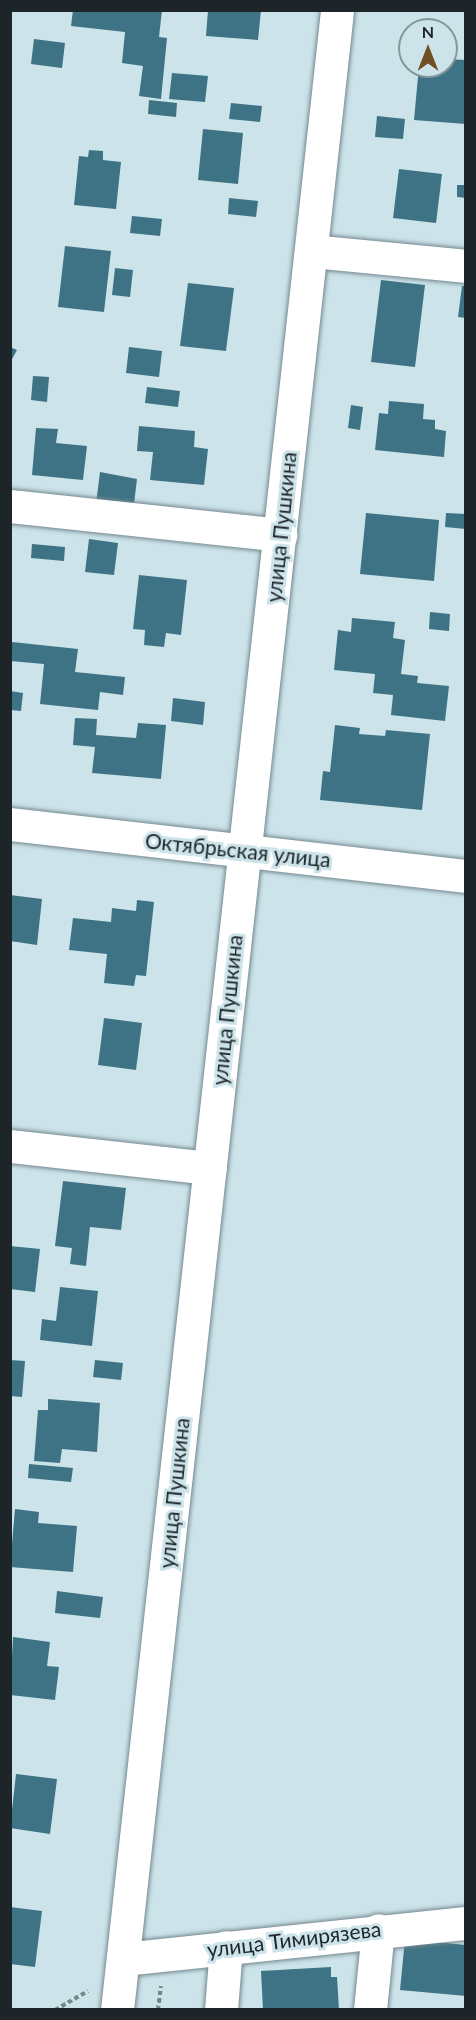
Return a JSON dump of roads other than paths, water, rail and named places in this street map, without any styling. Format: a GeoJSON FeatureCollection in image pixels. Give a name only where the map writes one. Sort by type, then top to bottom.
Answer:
{"type":"FeatureCollection","features":[{"type":"Feature","properties":{"kind":"street","name":"улица Пушкина"},"geometry":{"type":"LineString","coordinates":[[117,2010],[337,10]]}},
{"type":"Feature","properties":{"kind":"street"},"geometry":{"type":"LineString","coordinates":[[311,250],[465,266]]}},
{"type":"Feature","properties":{"kind":"street"},"geometry":{"type":"LineString","coordinates":[[10,506],[280,535]]}},
{"type":"Feature","properties":{"kind":"street","name":"Октябрьская улица"},"geometry":{"type":"LineString","coordinates":[[10,824],[465,876]]}},
{"type":"Feature","properties":{"kind":"street"},"geometry":{"type":"LineString","coordinates":[[10,1146],[210,1168]]}},
{"type":"Feature","properties":{"kind":"street","name":"улица Тимирязева"},"geometry":{"type":"LineString","coordinates":[[123,1959],[378,1930],[465,1923]]}},
{"type":"Feature","properties":{"kind":"street"},"geometry":{"type":"LineString","coordinates":[[370,2010],[378,1930]]}},
{"type":"Feature","properties":{"kind":"street"},"geometry":{"type":"LineString","coordinates":[[221,2010],[226,1947]]}}]}
